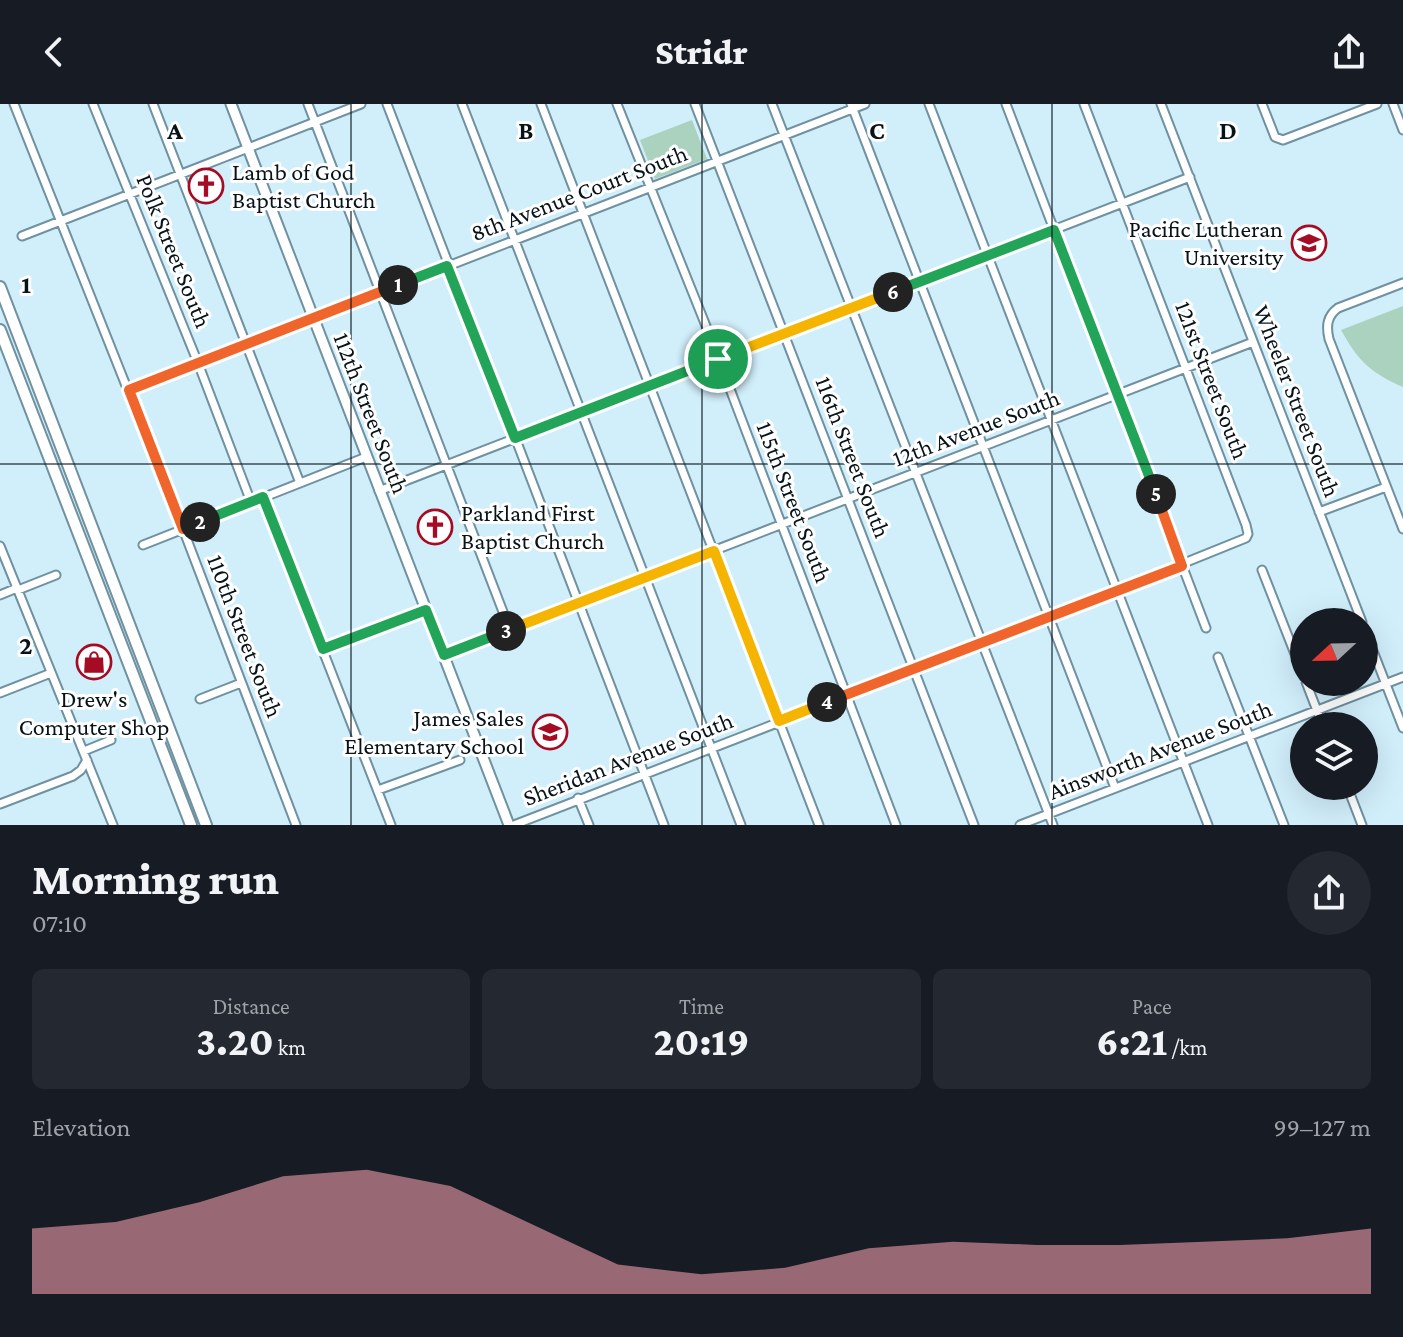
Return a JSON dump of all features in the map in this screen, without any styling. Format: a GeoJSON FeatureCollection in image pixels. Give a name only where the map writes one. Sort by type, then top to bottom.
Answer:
{"type":"FeatureCollection","features":[{"type":"Feature","properties":{"kind":"highway"},"geometry":{"type":"LineString","coordinates":[[0,287],[206,825]]}},
{"type":"Feature","properties":{"kind":"highway"},"geometry":{"type":"LineString","coordinates":[[0,330],[191,825]]}},
{"type":"Feature","properties":{"kind":"main road","name":"112th Street South"},"geometry":{"type":"LineString","coordinates":[[231,104],[511,825]]}},
{"type":"Feature","properties":{"kind":"street","name":"110th Street South"},"geometry":{"type":"LineString","coordinates":[[14,104],[129,390],[296,825]]}},
{"type":"Feature","properties":{"kind":"street","name":"Polk Street South"},"geometry":{"type":"LineString","coordinates":[[93,104],[251,502]]}},
{"type":"Feature","properties":{"kind":"street"},"geometry":{"type":"LineString","coordinates":[[153,104],[300,483]]}},
{"type":"Feature","properties":{"kind":"street"},"geometry":{"type":"LineString","coordinates":[[308,104],[510,630]]}},
{"type":"Feature","properties":{"kind":"street"},"geometry":{"type":"LineString","coordinates":[[22,236],[361,104]]}},
{"type":"Feature","properties":{"kind":"street"},"geometry":{"type":"LineString","coordinates":[[387,104],[664,825]]}},
{"type":"Feature","properties":{"kind":"street"},"geometry":{"type":"LineString","coordinates":[[462,104],[741,825]]}},
{"type":"Feature","properties":{"kind":"street"},"geometry":{"type":"LineString","coordinates":[[541,104],[819,825]]}},
{"type":"Feature","properties":{"kind":"street","name":"115th Street South"},"geometry":{"type":"LineString","coordinates":[[617,104],[896,825]]}},
{"type":"Feature","properties":{"kind":"street","name":"116th Street South"},"geometry":{"type":"LineString","coordinates":[[695,104],[974,825]]}},
{"type":"Feature","properties":{"kind":"street"},"geometry":{"type":"LineString","coordinates":[[772,104],[1053,825]]}},
{"type":"Feature","properties":{"kind":"street","name":"8th Avenue Court South"},"geometry":{"type":"LineString","coordinates":[[129,390],[852,106],[865,104]]}},
{"type":"Feature","properties":{"kind":"street"},"geometry":{"type":"LineString","coordinates":[[929,104],[1208,825]]}},
{"type":"Feature","properties":{"kind":"street"},"geometry":{"type":"LineString","coordinates":[[1006,104],[1206,628]]}},
{"type":"Feature","properties":{"kind":"street","name":"121st Street South"},"geometry":{"type":"LineString","coordinates":[[1084,104],[1245,520],[1247,537]]}},
{"type":"Feature","properties":{"kind":"street","name":"Wheeler Street South"},"geometry":{"type":"LineString","coordinates":[[1161,104],[1357,608]]}},
{"type":"Feature","properties":{"kind":"street"},"geometry":{"type":"LineString","coordinates":[[1262,104],[1275,137],[1283,140],[1377,104]]}},
{"type":"Feature","properties":{"kind":"street"},"geometry":{"type":"LineString","coordinates":[[1393,104],[1403,130]]}},
{"type":"Feature","properties":{"kind":"street"},"geometry":{"type":"LineString","coordinates":[[852,106],[1115,788]]}},
{"type":"Feature","properties":{"kind":"street"},"geometry":{"type":"LineString","coordinates":[[379,491],[1190,177]]}},
{"type":"Feature","properties":{"kind":"street"},"geometry":{"type":"LineString","coordinates":[[1403,283],[1338,308],[1327,323],[1329,339],[1403,529]]}},
{"type":"Feature","properties":{"kind":"street","name":"12th Avenue South"},"geometry":{"type":"LineString","coordinates":[[444,655],[1253,342]]}},
{"type":"Feature","properties":{"kind":"street"},"geometry":{"type":"LineString","coordinates":[[143,545],[366,457]]}},
{"type":"Feature","properties":{"kind":"street"},"geometry":{"type":"LineString","coordinates":[[1319,512],[1386,487]]}},
{"type":"Feature","properties":{"kind":"street"},"geometry":{"type":"LineString","coordinates":[[263,497],[391,825]]}},
{"type":"Feature","properties":{"kind":"street","name":"Sheridan Avenue South"},"geometry":{"type":"LineString","coordinates":[[511,825],[1182,566],[1247,537]]}},
{"type":"Feature","properties":{"kind":"street"},"geometry":{"type":"LineString","coordinates":[[0,546],[113,825]]}},
{"type":"Feature","properties":{"kind":"street"},"geometry":{"type":"LineString","coordinates":[[1262,570],[1290,642]]}},
{"type":"Feature","properties":{"kind":"street"},"geometry":{"type":"LineString","coordinates":[[0,595],[56,575]]}},
{"type":"Feature","properties":{"kind":"street"},"geometry":{"type":"LineString","coordinates":[[323,649],[426,610]]}},
{"type":"Feature","properties":{"kind":"street"},"geometry":{"type":"LineString","coordinates":[[1218,657],[1284,825]]}},
{"type":"Feature","properties":{"kind":"street"},"geometry":{"type":"LineString","coordinates":[[1378,664],[1403,728]]}},
{"type":"Feature","properties":{"kind":"street"},"geometry":{"type":"LineString","coordinates":[[0,693],[51,673]]}},
{"type":"Feature","properties":{"kind":"street","name":"Ainsworth Avenue South"},"geometry":{"type":"LineString","coordinates":[[1020,825],[1403,677]]}},
{"type":"Feature","properties":{"kind":"street"},"geometry":{"type":"LineString","coordinates":[[200,699],[241,683]]}},
{"type":"Feature","properties":{"kind":"street"},"geometry":{"type":"LineString","coordinates":[[1311,696],[1317,710]]}},
{"type":"Feature","properties":{"kind":"street"},"geometry":{"type":"LineString","coordinates":[[84,751],[111,740]]}},
{"type":"Feature","properties":{"kind":"street"},"geometry":{"type":"LineString","coordinates":[[0,804],[73,776],[83,769],[87,760]]}},
{"type":"Feature","properties":{"kind":"street"},"geometry":{"type":"LineString","coordinates":[[378,790],[460,760]]}},
{"type":"Feature","properties":{"kind":"street"},"geometry":{"type":"LineString","coordinates":[[578,798],[589,825]]}},
{"type":"Feature","properties":{"kind":"street"},"geometry":{"type":"LineString","coordinates":[[1352,800],[1362,825]]}},
{"type":"Feature","properties":{"kind":"green space"},"geometry":{"type":"Polygon","coordinates":[[[692,120],[707,159],[655,179],[640,140],[692,120]]]}},
{"type":"Feature","properties":{"kind":"green space"},"geometry":{"type":"Polygon","coordinates":[[[1403,306],[1403,387],[1366,365],[1341,330],[1403,306]]]}},
{"type":"Feature","properties":{"kind":"place","name":"Lamb of God Baptist Church"},"geometry":{"type":"Point","coordinates":[206,186]}},
{"type":"Feature","properties":{"kind":"place","name":"Pacific Lutheran University"},"geometry":{"type":"Point","coordinates":[1309,243]}},
{"type":"Feature","properties":{"kind":"place","name":"Parkland First Baptist Church"},"geometry":{"type":"Point","coordinates":[435,527]}},
{"type":"Feature","properties":{"kind":"place","name":"Drew's Computer Shop"},"geometry":{"type":"Point","coordinates":[94,662]}},
{"type":"Feature","properties":{"kind":"place","name":"James Sales Elementary School"},"geometry":{"type":"Point","coordinates":[550,732]}},
{"type":"Feature","properties":{"kind":"route"},"geometry":{"type":"LineString","coordinates":[[1054,230],[1182,566],[779,721],[714,551],[444,655],[426,610],[323,649],[263,497],[183,529],[129,390],[447,266],[515,438],[718,359],[1054,230]]}}]}
